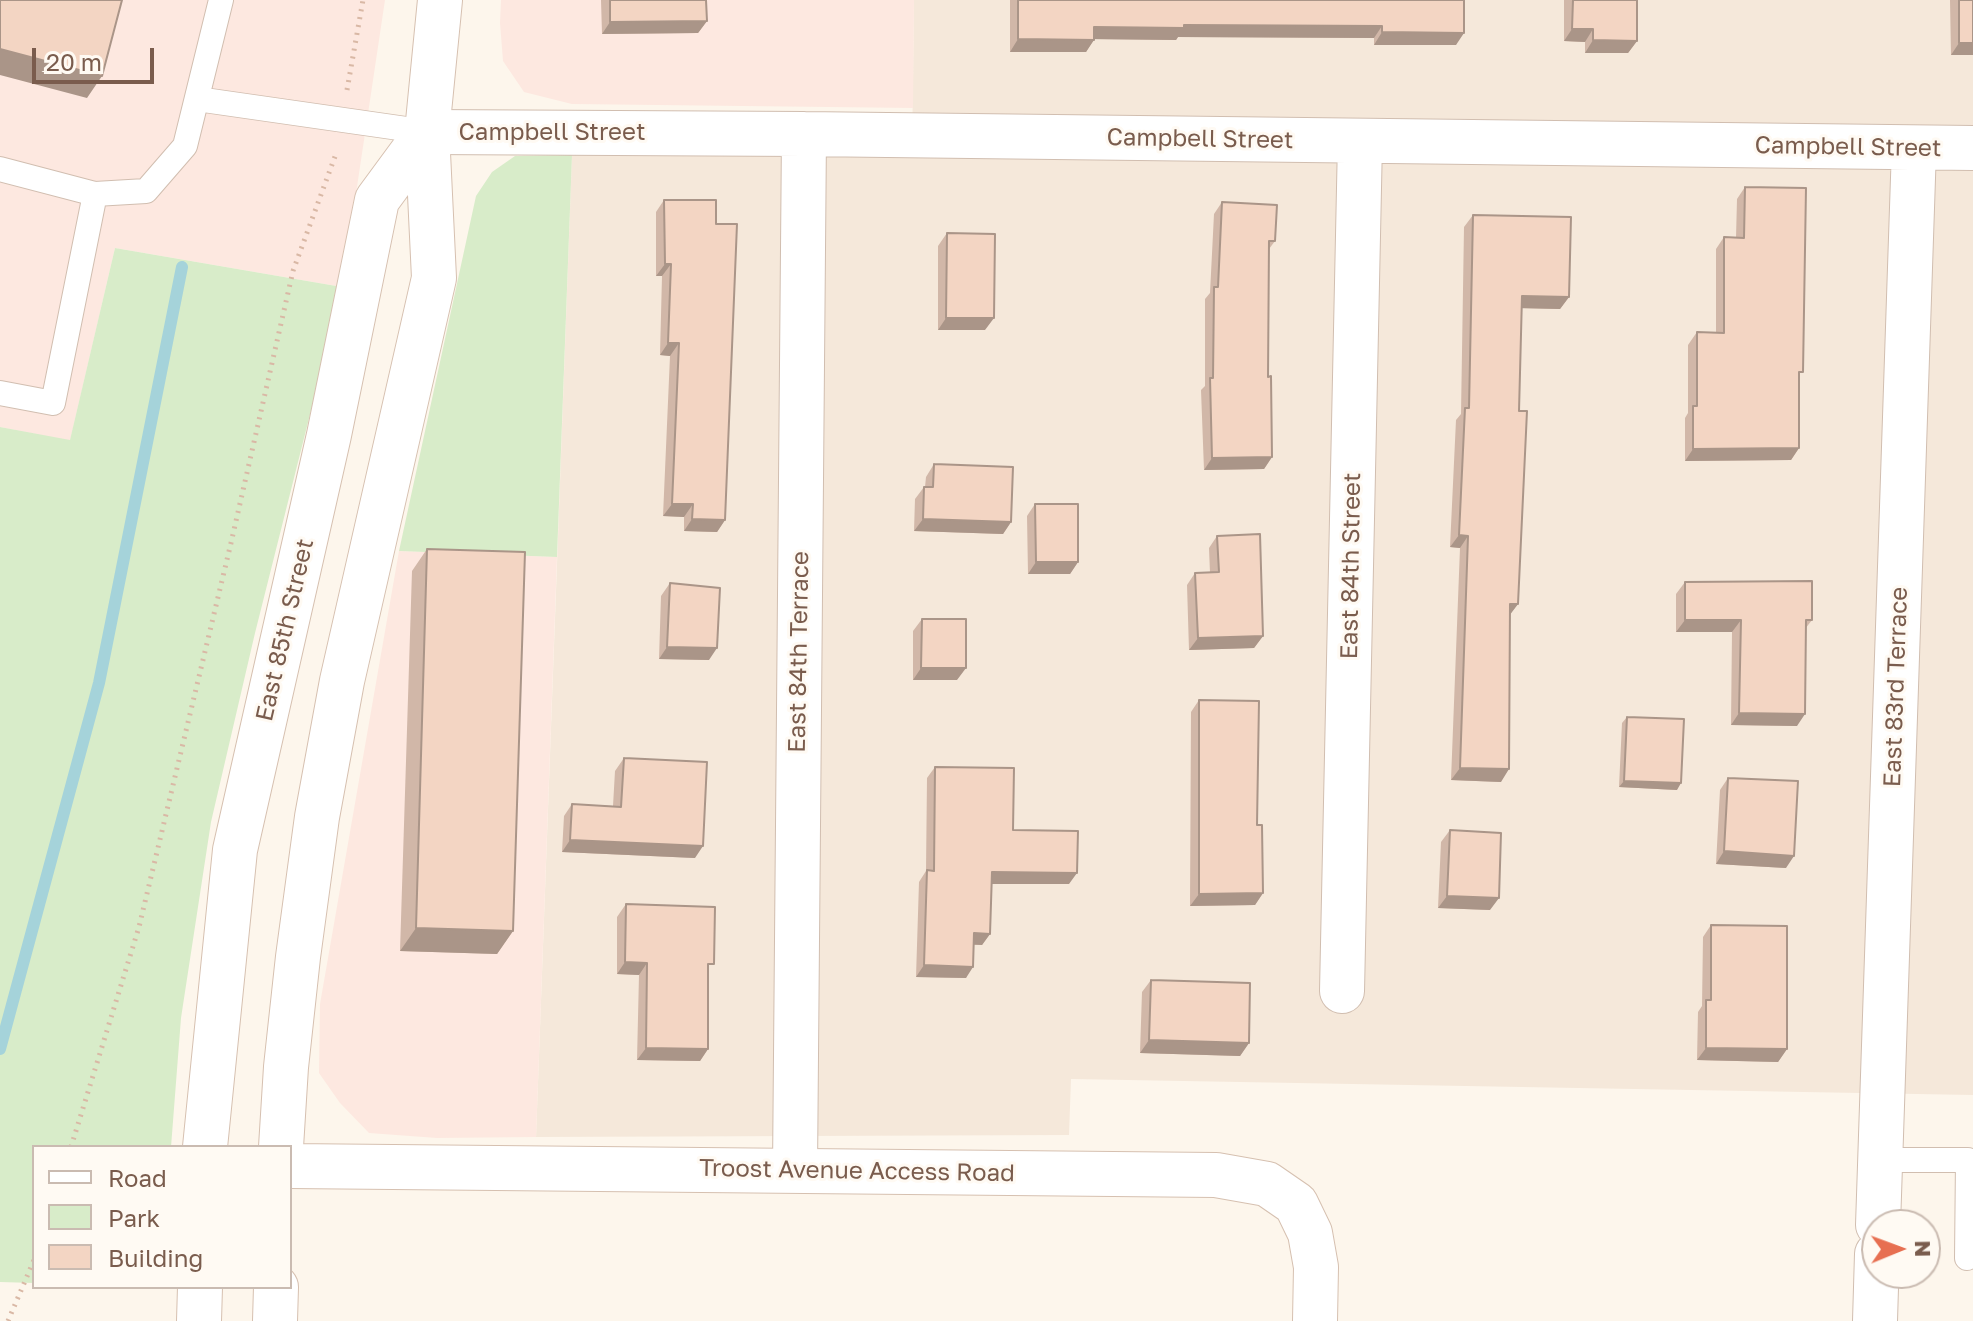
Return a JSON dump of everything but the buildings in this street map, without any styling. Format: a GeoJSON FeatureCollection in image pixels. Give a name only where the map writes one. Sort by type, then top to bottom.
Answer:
{"type":"FeatureCollection","features":[{"type":"Feature","properties":{"kind":"street"},"geometry":{"type":"LineString","coordinates":[[281,1145],[296,973],[317,817],[342,681],[396,433],[434,278],[427,132],[440,0]]}},
{"type":"Feature","properties":{"kind":"street","name":"Campbell Street"},"geometry":{"type":"LineString","coordinates":[[427,132],[1973,148]]}},
{"type":"Feature","properties":{"kind":"street","name":"East 85th Street"},"geometry":{"type":"LineString","coordinates":[[205,1145],[235,850],[329,435],[377,200],[427,132]]}},
{"type":"Feature","properties":{"kind":"street","name":"East 84th Terrace"},"geometry":{"type":"LineString","coordinates":[[795,1170],[804,134]]}},
{"type":"Feature","properties":{"kind":"street","name":"East 84th Street"},"geometry":{"type":"LineString","coordinates":[[1342,991],[1360,141]]}},
{"type":"Feature","properties":{"kind":"street","name":"East 83rd Terrace"},"geometry":{"type":"LineString","coordinates":[[1878,1209],[1914,148]]}},
{"type":"Feature","properties":{"kind":"street","name":"Troost Avenue Access Road"},"geometry":{"type":"LineString","coordinates":[[292,1166],[1216,1175],[1267,1184],[1296,1204],[1310,1233],[1316,1267],[1315,1321]]}},
{"type":"Feature","properties":{"kind":"street"},"geometry":{"type":"LineString","coordinates":[[199,1321],[200,1289]]}},
{"type":"Feature","properties":{"kind":"street"},"geometry":{"type":"LineString","coordinates":[[275,1321],[276,1289]]}},
{"type":"Feature","properties":{"kind":"street"},"geometry":{"type":"LineString","coordinates":[[1875,1321],[1876,1289]]}},
{"type":"Feature","properties":{"kind":"lane"},"geometry":{"type":"LineString","coordinates":[[0,169],[95,194],[146,191],[185,146],[221,0]]}},
{"type":"Feature","properties":{"kind":"lane"},"geometry":{"type":"LineString","coordinates":[[197,99],[427,132]]}},
{"type":"Feature","properties":{"kind":"lane"},"geometry":{"type":"LineString","coordinates":[[0,393],[53,403],[95,194]]}},
{"type":"Feature","properties":{"kind":"lane"},"geometry":{"type":"LineString","coordinates":[[1880,1160],[1968,1160],[1967,1258]]}},
{"type":"Feature","properties":{"kind":"path"},"geometry":{"type":"LineString","coordinates":[[72,1145],[139,927],[293,271],[337,151],[363,0]]}},
{"type":"Feature","properties":{"kind":"path"},"geometry":{"type":"LineString","coordinates":[[8,1321],[32,1265]]}},
{"type":"Feature","properties":{"kind":"shaded area"},"geometry":{"type":"Polygon","coordinates":[[[0,0],[385,0],[342,287],[115,248],[70,441],[0,427],[0,0]]]}},
{"type":"Feature","properties":{"kind":"shaded area"},"geometry":{"type":"Polygon","coordinates":[[[501,0],[914,0],[913,108],[572,104],[524,92],[503,61],[501,0]]]}},
{"type":"Feature","properties":{"kind":"shaded area"},"geometry":{"type":"Polygon","coordinates":[[[914,0],[1973,0],[1973,1095],[1071,1079],[1069,1135],[536,1137],[572,155],[912,154],[914,0]]]}},
{"type":"Feature","properties":{"kind":"shaded area"},"geometry":{"type":"Polygon","coordinates":[[[399,551],[557,557],[536,1137],[437,1138],[369,1133],[340,1103],[319,1073],[320,1004],[399,551]]]}},
{"type":"Feature","properties":{"kind":"green space"},"geometry":{"type":"Polygon","coordinates":[[[572,155],[557,557],[399,551],[476,196],[492,172],[515,156],[572,155]]]}},
{"type":"Feature","properties":{"kind":"green space"},"geometry":{"type":"Polygon","coordinates":[[[115,248],[342,287],[211,822],[181,1018],[171,1145],[32,1145],[32,1283],[0,1282],[0,427],[70,440],[115,248]]]}},
{"type":"Feature","properties":{"kind":"waterway"},"geometry":{"type":"LineString","coordinates":[[0,1049],[99,683],[182,267]]}}]}
